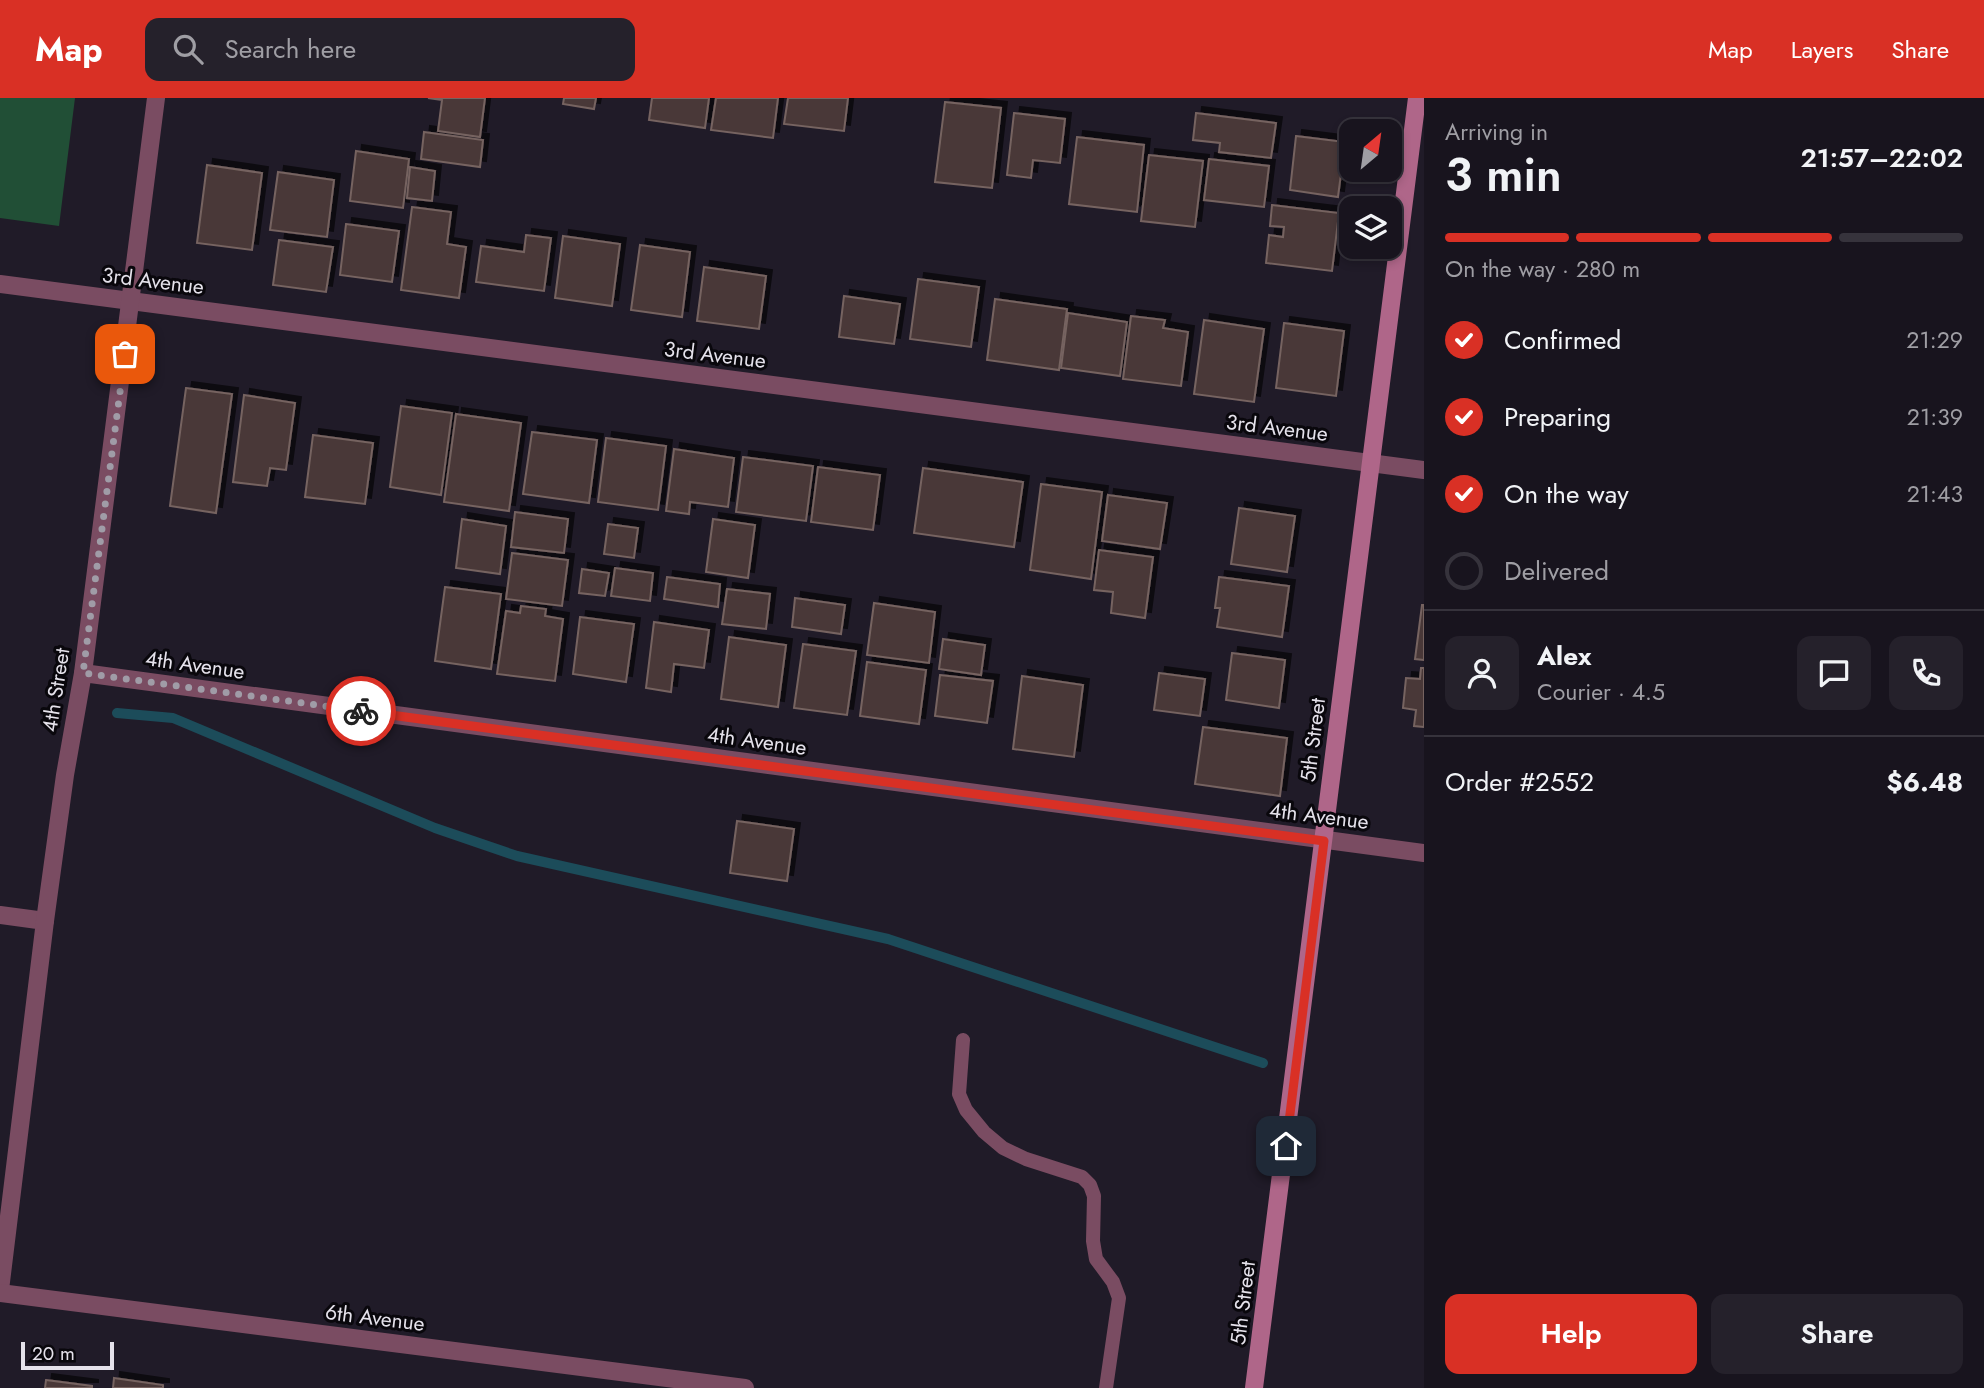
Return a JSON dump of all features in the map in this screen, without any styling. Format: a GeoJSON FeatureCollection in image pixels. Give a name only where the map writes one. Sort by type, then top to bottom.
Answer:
{"type":"FeatureCollection","features":[{"type":"Feature","properties":{"kind":"street","name":"4th Street"},"geometry":{"type":"LineString","coordinates":[[0,1292],[45,921],[65,775],[83,673],[156,98]]}},
{"type":"Feature","properties":{"kind":"street","name":"5th Street"},"geometry":{"type":"LineString","coordinates":[[1254,1388],[1417,98]]}},
{"type":"Feature","properties":{"kind":"street","name":"3rd Avenue"},"geometry":{"type":"LineString","coordinates":[[0,284],[1424,470]]}},
{"type":"Feature","properties":{"kind":"street","name":"4th Avenue"},"geometry":{"type":"LineString","coordinates":[[83,673],[1424,853]]}},
{"type":"Feature","properties":{"kind":"street"},"geometry":{"type":"LineString","coordinates":[[0,915],[45,921]]}},
{"type":"Feature","properties":{"kind":"street","name":"6th Avenue"},"geometry":{"type":"LineString","coordinates":[[0,1292],[745,1388]]}},
{"type":"Feature","properties":{"kind":"lane"},"geometry":{"type":"LineString","coordinates":[[963,1040],[959,1094],[966,1110],[984,1132],[1003,1148],[1026,1159],[1082,1177],[1090,1185],[1094,1196],[1093,1241],[1096,1259],[1113,1282],[1119,1298],[1106,1388]]}},
{"type":"Feature","properties":{"kind":"green space"},"geometry":{"type":"Polygon","coordinates":[[[0,98],[75,98],[59,226],[0,218],[0,98]]]}},
{"type":"Feature","properties":{"kind":"building"},"geometry":{"type":"Polygon","coordinates":[[[428,98],[485,98],[480,137],[438,131],[442,100],[428,98]]]}},
{"type":"Feature","properties":{"kind":"building"},"geometry":{"type":"Polygon","coordinates":[[[564,98],[596,98],[594,109],[563,104],[564,98]]]}},
{"type":"Feature","properties":{"kind":"building"},"geometry":{"type":"Polygon","coordinates":[[[652,98],[709,98],[705,128],[649,120],[652,98]]]}},
{"type":"Feature","properties":{"kind":"building"},"geometry":{"type":"Polygon","coordinates":[[[716,98],[778,98],[773,138],[711,130],[716,98]]]}},
{"type":"Feature","properties":{"kind":"building"},"geometry":{"type":"Polygon","coordinates":[[[788,98],[848,98],[844,131],[784,124],[788,98]]]}},
{"type":"Feature","properties":{"kind":"building"},"geometry":{"type":"Polygon","coordinates":[[[945,102],[1001,108],[992,188],[935,182],[945,102]]]}},
{"type":"Feature","properties":{"kind":"building"},"geometry":{"type":"Polygon","coordinates":[[[1014,113],[1065,119],[1060,163],[1033,160],[1031,178],[1007,175],[1014,113]]]}},
{"type":"Feature","properties":{"kind":"building"},"geometry":{"type":"Polygon","coordinates":[[[1196,113],[1276,123],[1271,158],[1219,152],[1220,143],[1193,140],[1196,113]]]}},
{"type":"Feature","properties":{"kind":"building"},"geometry":{"type":"Polygon","coordinates":[[[424,132],[483,140],[480,167],[421,159],[424,132]]]}},
{"type":"Feature","properties":{"kind":"building"},"geometry":{"type":"Polygon","coordinates":[[[1296,136],[1339,141],[1338,197],[1290,190],[1296,136]]]}},
{"type":"Feature","properties":{"kind":"building"},"geometry":{"type":"Polygon","coordinates":[[[1077,137],[1144,145],[1137,212],[1069,204],[1077,137]]]}},
{"type":"Feature","properties":{"kind":"building"},"geometry":{"type":"Polygon","coordinates":[[[356,151],[409,159],[403,208],[350,201],[356,151]]]}},
{"type":"Feature","properties":{"kind":"building"},"geometry":{"type":"Polygon","coordinates":[[[1149,155],[1203,161],[1195,227],[1141,221],[1149,155]]]}},
{"type":"Feature","properties":{"kind":"building"},"geometry":{"type":"Polygon","coordinates":[[[1209,159],[1269,166],[1264,207],[1204,200],[1209,159]]]}},
{"type":"Feature","properties":{"kind":"building"},"geometry":{"type":"Polygon","coordinates":[[[207,165],[262,173],[252,250],[197,243],[207,165]]]}},
{"type":"Feature","properties":{"kind":"building"},"geometry":{"type":"Polygon","coordinates":[[[410,167],[435,171],[432,201],[407,198],[410,167]]]}},
{"type":"Feature","properties":{"kind":"building"},"geometry":{"type":"Polygon","coordinates":[[[278,172],[334,180],[327,237],[270,230],[278,172]]]}},
{"type":"Feature","properties":{"kind":"building"},"geometry":{"type":"Polygon","coordinates":[[[1272,205],[1339,213],[1332,271],[1266,263],[1269,235],[1283,237],[1284,227],[1270,226],[1272,205]]]}},
{"type":"Feature","properties":{"kind":"building"},"geometry":{"type":"Polygon","coordinates":[[[412,207],[451,212],[447,244],[466,247],[459,298],[401,290],[412,207]]]}},
{"type":"Feature","properties":{"kind":"building"},"geometry":{"type":"Polygon","coordinates":[[[346,224],[399,231],[392,282],[340,275],[346,224]]]}},
{"type":"Feature","properties":{"kind":"building"},"geometry":{"type":"Polygon","coordinates":[[[526,235],[551,238],[544,291],[476,282],[481,246],[524,252],[526,235]]]}},
{"type":"Feature","properties":{"kind":"building"},"geometry":{"type":"Polygon","coordinates":[[[563,236],[620,244],[612,306],[555,298],[563,236]]]}},
{"type":"Feature","properties":{"kind":"building"},"geometry":{"type":"Polygon","coordinates":[[[279,240],[333,247],[326,292],[273,285],[279,240]]]}},
{"type":"Feature","properties":{"kind":"building"},"geometry":{"type":"Polygon","coordinates":[[[640,245],[690,252],[682,317],[631,310],[640,245]]]}},
{"type":"Feature","properties":{"kind":"building"},"geometry":{"type":"Polygon","coordinates":[[[704,267],[766,276],[759,329],[697,321],[704,267]]]}},
{"type":"Feature","properties":{"kind":"building"},"geometry":{"type":"Polygon","coordinates":[[[918,279],[979,287],[971,347],[910,339],[918,279]]]}},
{"type":"Feature","properties":{"kind":"building"},"geometry":{"type":"Polygon","coordinates":[[[844,296],[900,304],[894,344],[839,337],[844,296]]]}},
{"type":"Feature","properties":{"kind":"building"},"geometry":{"type":"Polygon","coordinates":[[[995,299],[1067,309],[1059,370],[987,360],[995,299]]]}},
{"type":"Feature","properties":{"kind":"building"},"geometry":{"type":"Polygon","coordinates":[[[1068,313],[1127,322],[1120,376],[1061,368],[1068,313]]]}},
{"type":"Feature","properties":{"kind":"building"},"geometry":{"type":"Polygon","coordinates":[[[1131,316],[1165,320],[1163,328],[1188,332],[1181,386],[1123,379],[1131,316]]]}},
{"type":"Feature","properties":{"kind":"building"},"geometry":{"type":"Polygon","coordinates":[[[1204,320],[1264,329],[1254,402],[1194,394],[1204,320]]]}},
{"type":"Feature","properties":{"kind":"building"},"geometry":{"type":"Polygon","coordinates":[[[1284,323],[1344,331],[1336,396],[1276,388],[1284,323]]]}},
{"type":"Feature","properties":{"kind":"building"},"geometry":{"type":"Polygon","coordinates":[[[186,388],[232,394],[216,513],[170,506],[186,388]]]}},
{"type":"Feature","properties":{"kind":"building"},"geometry":{"type":"Polygon","coordinates":[[[244,395],[295,403],[286,470],[270,468],[267,486],[233,482],[244,395]]]}},
{"type":"Feature","properties":{"kind":"building"},"geometry":{"type":"Polygon","coordinates":[[[401,406],[452,413],[441,495],[390,487],[401,406]]]}},
{"type":"Feature","properties":{"kind":"building"},"geometry":{"type":"Polygon","coordinates":[[[456,414],[521,423],[509,511],[444,502],[456,414]]]}},
{"type":"Feature","properties":{"kind":"building"},"geometry":{"type":"Polygon","coordinates":[[[532,432],[597,440],[589,503],[523,494],[532,432]]]}},
{"type":"Feature","properties":{"kind":"building"},"geometry":{"type":"Polygon","coordinates":[[[313,435],[373,443],[365,504],[305,497],[313,435]]]}},
{"type":"Feature","properties":{"kind":"building"},"geometry":{"type":"Polygon","coordinates":[[[606,438],[666,446],[658,510],[598,502],[606,438]]]}},
{"type":"Feature","properties":{"kind":"building"},"geometry":{"type":"Polygon","coordinates":[[[674,449],[734,458],[728,507],[690,502],[689,514],[666,511],[674,449]]]}},
{"type":"Feature","properties":{"kind":"building"},"geometry":{"type":"Polygon","coordinates":[[[743,457],[813,466],[806,521],[736,512],[743,457]]]}},
{"type":"Feature","properties":{"kind":"building"},"geometry":{"type":"Polygon","coordinates":[[[818,467],[880,475],[873,530],[811,522],[818,467]]]}},
{"type":"Feature","properties":{"kind":"building"},"geometry":{"type":"Polygon","coordinates":[[[923,468],[1023,482],[1014,547],[914,533],[923,468]]]}},
{"type":"Feature","properties":{"kind":"building"},"geometry":{"type":"Polygon","coordinates":[[[1041,484],[1102,492],[1091,579],[1030,570],[1041,484]]]}},
{"type":"Feature","properties":{"kind":"building"},"geometry":{"type":"Polygon","coordinates":[[[1108,495],[1167,503],[1160,549],[1102,541],[1108,495]]]}},
{"type":"Feature","properties":{"kind":"building"},"geometry":{"type":"Polygon","coordinates":[[[1239,508],[1295,516],[1287,572],[1231,564],[1239,508]]]}},
{"type":"Feature","properties":{"kind":"building"},"geometry":{"type":"Polygon","coordinates":[[[515,512],[568,519],[564,553],[511,547],[515,512]]]}},
{"type":"Feature","properties":{"kind":"building"},"geometry":{"type":"Polygon","coordinates":[[[462,519],[506,526],[500,574],[456,568],[462,519]]]}},
{"type":"Feature","properties":{"kind":"building"},"geometry":{"type":"Polygon","coordinates":[[[713,519],[755,525],[748,578],[706,572],[713,519]]]}},
{"type":"Feature","properties":{"kind":"building"},"geometry":{"type":"Polygon","coordinates":[[[608,524],[638,528],[634,558],[604,554],[608,524]]]}},
{"type":"Feature","properties":{"kind":"building"},"geometry":{"type":"Polygon","coordinates":[[[1099,550],[1153,557],[1145,618],[1111,613],[1113,592],[1094,590],[1099,550]]]}},
{"type":"Feature","properties":{"kind":"building"},"geometry":{"type":"Polygon","coordinates":[[[512,553],[568,560],[562,606],[506,599],[512,553]]]}},
{"type":"Feature","properties":{"kind":"building"},"geometry":{"type":"Polygon","coordinates":[[[615,568],[653,573],[650,601],[611,596],[615,568]]]}},
{"type":"Feature","properties":{"kind":"building"},"geometry":{"type":"Polygon","coordinates":[[[582,569],[609,573],[605,596],[579,593],[582,569]]]}},
{"type":"Feature","properties":{"kind":"building"},"geometry":{"type":"Polygon","coordinates":[[[667,577],[720,584],[718,607],[664,599],[667,577]]]}},
{"type":"Feature","properties":{"kind":"building"},"geometry":{"type":"Polygon","coordinates":[[[1219,577],[1289,586],[1282,637],[1217,627],[1220,608],[1215,608],[1219,577]]]}},
{"type":"Feature","properties":{"kind":"building"},"geometry":{"type":"Polygon","coordinates":[[[445,587],[501,594],[491,669],[435,661],[445,587]]]}},
{"type":"Feature","properties":{"kind":"building"},"geometry":{"type":"Polygon","coordinates":[[[727,589],[770,594],[766,629],[722,624],[727,589]]]}},
{"type":"Feature","properties":{"kind":"building"},"geometry":{"type":"Polygon","coordinates":[[[795,598],[845,605],[841,634],[792,627],[795,598]]]}},
{"type":"Feature","properties":{"kind":"building"},"geometry":{"type":"Polygon","coordinates":[[[874,603],[935,612],[929,663],[867,655],[874,603]]]}},
{"type":"Feature","properties":{"kind":"building"},"geometry":{"type":"Polygon","coordinates":[[[1424,605],[1424,660],[1415,659],[1424,605]]]}},
{"type":"Feature","properties":{"kind":"building"},"geometry":{"type":"Polygon","coordinates":[[[521,606],[546,609],[545,616],[563,619],[555,681],[497,674],[506,611],[520,613],[521,606]]]}},
{"type":"Feature","properties":{"kind":"building"},"geometry":{"type":"Polygon","coordinates":[[[580,617],[634,624],[626,682],[573,674],[580,617]]]}},
{"type":"Feature","properties":{"kind":"building"},"geometry":{"type":"Polygon","coordinates":[[[654,622],[709,630],[704,668],[674,664],[671,692],[646,688],[654,622]]]}},
{"type":"Feature","properties":{"kind":"building"},"geometry":{"type":"Polygon","coordinates":[[[729,637],[786,645],[778,707],[721,699],[729,637]]]}},
{"type":"Feature","properties":{"kind":"building"},"geometry":{"type":"Polygon","coordinates":[[[943,639],[985,645],[981,675],[939,669],[943,639]]]}},
{"type":"Feature","properties":{"kind":"building"},"geometry":{"type":"Polygon","coordinates":[[[803,644],[856,651],[847,715],[794,708],[803,644]]]}},
{"type":"Feature","properties":{"kind":"building"},"geometry":{"type":"Polygon","coordinates":[[[1232,653],[1285,660],[1279,708],[1226,700],[1232,653]]]}},
{"type":"Feature","properties":{"kind":"building"},"geometry":{"type":"Polygon","coordinates":[[[867,662],[926,670],[919,724],[860,716],[867,662]]]}},
{"type":"Feature","properties":{"kind":"building"},"geometry":{"type":"Polygon","coordinates":[[[1421,668],[1424,668],[1424,727],[1414,726],[1416,710],[1403,708],[1406,678],[1420,679],[1421,668]]]}},
{"type":"Feature","properties":{"kind":"building"},"geometry":{"type":"Polygon","coordinates":[[[1159,673],[1205,679],[1200,716],[1154,710],[1159,673]]]}},
{"type":"Feature","properties":{"kind":"building"},"geometry":{"type":"Polygon","coordinates":[[[940,675],[993,681],[987,723],[935,716],[940,675]]]}},
{"type":"Feature","properties":{"kind":"building"},"geometry":{"type":"Polygon","coordinates":[[[1022,676],[1083,685],[1074,757],[1013,749],[1022,676]]]}},
{"type":"Feature","properties":{"kind":"building"},"geometry":{"type":"Polygon","coordinates":[[[1203,727],[1287,738],[1280,796],[1195,784],[1203,727]]]}},
{"type":"Feature","properties":{"kind":"building"},"geometry":{"type":"Polygon","coordinates":[[[737,821],[794,829],[787,881],[730,873],[737,821]]]}},
{"type":"Feature","properties":{"kind":"building"},"geometry":{"type":"Polygon","coordinates":[[[114,1378],[163,1385],[163,1388],[113,1388],[114,1378]]]}},
{"type":"Feature","properties":{"kind":"building"},"geometry":{"type":"Polygon","coordinates":[[[46,1380],[92,1386],[92,1388],[45,1388],[46,1380]]]}},
{"type":"Feature","properties":{"kind":"waterway"},"geometry":{"type":"LineString","coordinates":[[117,713],[173,718],[435,828],[517,856],[888,939],[1263,1063]]}},
{"type":"Feature","properties":{"kind":"way so far"},"geometry":{"type":"LineString","coordinates":[[125,354],[83,673],[361,711]]}},
{"type":"Feature","properties":{"kind":"route"},"geometry":{"type":"LineString","coordinates":[[361,711],[1324,841],[1286,1146]]}}]}
